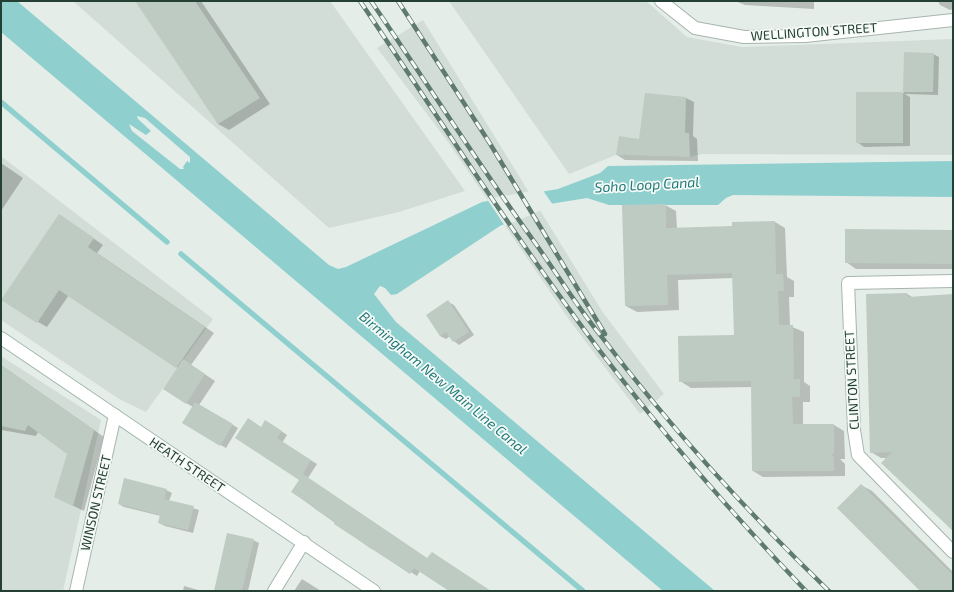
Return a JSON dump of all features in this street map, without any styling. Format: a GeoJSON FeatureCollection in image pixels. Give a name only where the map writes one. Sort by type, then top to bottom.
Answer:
{"type":"FeatureCollection","features":[{"type":"Feature","properties":{"kind":"street","name":"WELLINGTON STREET"},"geometry":{"type":"LineString","coordinates":[[661,1],[695,28],[744,37],[805,36],[953,20]]}},
{"type":"Feature","properties":{"kind":"street","name":"CLINTON STREET"},"geometry":{"type":"LineString","coordinates":[[953,281],[848,283],[854,430],[858,455],[953,552]]}},
{"type":"Feature","properties":{"kind":"street","name":"HEATH STREET"},"geometry":{"type":"LineString","coordinates":[[1,338],[304,542],[374,591]]}},
{"type":"Feature","properties":{"kind":"street","name":"WINSON STREET"},"geometry":{"type":"LineString","coordinates":[[76,591],[115,415]]}},
{"type":"Feature","properties":{"kind":"street"},"geometry":{"type":"LineString","coordinates":[[274,591],[304,542]]}},
{"type":"Feature","properties":{"kind":"shaded area"},"geometry":{"type":"Polygon","coordinates":[[[73,1],[330,1],[465,191],[399,212],[329,228],[73,1]]]}},
{"type":"Feature","properties":{"kind":"shaded area"},"geometry":{"type":"Polygon","coordinates":[[[449,1],[646,1],[687,37],[742,47],[953,39],[953,155],[702,154],[690,157],[616,155],[569,174],[449,1]]]}},
{"type":"Feature","properties":{"kind":"shaded area"},"geometry":{"type":"Polygon","coordinates":[[[423,20],[602,311],[664,394],[640,414],[570,321],[448,142],[377,48],[423,20]]]}},
{"type":"Feature","properties":{"kind":"shaded area"},"geometry":{"type":"Polygon","coordinates":[[[1,156],[213,319],[146,412],[119,399],[1,320],[1,156]]]}},
{"type":"Feature","properties":{"kind":"shaded area"},"geometry":{"type":"Polygon","coordinates":[[[1,356],[101,420],[63,591],[1,591],[1,356]]]}},
{"type":"Feature","properties":{"kind":"water"},"geometry":{"type":"Polygon","coordinates":[[[1,1],[17,1],[329,265],[338,269],[346,267],[482,202],[558,189],[600,173],[608,166],[953,161],[953,197],[733,195],[726,198],[718,205],[609,205],[587,198],[550,204],[500,226],[397,294],[391,295],[385,288],[380,286],[374,294],[396,322],[715,591],[663,591],[1,32],[1,1]],[[137,116],[138,119],[151,131],[146,135],[129,124],[132,131],[180,169],[184,169],[183,167],[187,161],[190,163],[190,157],[145,118],[137,116]]]}},
{"type":"Feature","properties":{"kind":"pier"},"geometry":{"type":"Polygon","coordinates":[[[542,189],[553,205],[505,226],[487,199],[542,189]]]}},
{"type":"Feature","properties":{"kind":"building"},"geometry":{"type":"Polygon","coordinates":[[[135,1],[195,1],[260,98],[218,124],[135,1]]]}},
{"type":"Feature","properties":{"kind":"building"},"geometry":{"type":"Polygon","coordinates":[[[904,52],[934,53],[933,92],[903,92],[904,52]]]}},
{"type":"Feature","properties":{"kind":"building"},"geometry":{"type":"Polygon","coordinates":[[[856,92],[903,92],[903,143],[856,143],[856,92]]]}},
{"type":"Feature","properties":{"kind":"building"},"geometry":{"type":"Polygon","coordinates":[[[645,93],[686,97],[685,133],[689,133],[690,157],[616,155],[619,136],[639,139],[645,93]]]}},
{"type":"Feature","properties":{"kind":"building"},"geometry":{"type":"Polygon","coordinates":[[[666,204],[666,228],[732,226],[732,222],[775,221],[776,274],[783,274],[784,291],[778,291],[779,325],[793,325],[794,379],[800,379],[800,397],[792,397],[793,424],[834,424],[834,454],[831,454],[834,457],[834,471],[752,471],[751,381],[679,382],[678,336],[734,335],[732,273],[667,275],[668,305],[625,306],[622,205],[666,204]]]}},
{"type":"Feature","properties":{"kind":"building"},"geometry":{"type":"Polygon","coordinates":[[[59,214],[94,238],[88,247],[205,327],[176,368],[59,290],[37,323],[1,300],[59,214]]]}},
{"type":"Feature","properties":{"kind":"building"},"geometry":{"type":"Polygon","coordinates":[[[845,229],[953,230],[953,264],[845,263],[845,229]]]}},
{"type":"Feature","properties":{"kind":"building"},"geometry":{"type":"Polygon","coordinates":[[[907,293],[908,297],[953,294],[953,531],[881,463],[892,452],[870,453],[866,294],[907,293]]]}},
{"type":"Feature","properties":{"kind":"building"},"geometry":{"type":"Polygon","coordinates":[[[448,300],[469,332],[453,342],[446,332],[440,336],[426,315],[448,300]]]}},
{"type":"Feature","properties":{"kind":"building"},"geometry":{"type":"Polygon","coordinates":[[[183,359],[205,374],[186,404],[163,389],[183,359]]]}},
{"type":"Feature","properties":{"kind":"building"},"geometry":{"type":"Polygon","coordinates":[[[1,365],[94,430],[73,506],[54,497],[67,454],[28,425],[25,431],[1,426],[1,365]]]}},
{"type":"Feature","properties":{"kind":"building"},"geometry":{"type":"Polygon","coordinates":[[[195,402],[233,424],[220,446],[182,423],[195,402]]]}},
{"type":"Feature","properties":{"kind":"building"},"geometry":{"type":"Polygon","coordinates":[[[248,418],[261,427],[265,420],[282,431],[277,438],[311,460],[300,479],[303,474],[427,558],[432,552],[491,591],[449,591],[414,568],[410,574],[334,524],[335,522],[291,492],[299,480],[235,438],[248,418]]]}},
{"type":"Feature","properties":{"kind":"building"},"geometry":{"type":"Polygon","coordinates":[[[124,478],[167,489],[164,499],[194,506],[188,530],[158,523],[160,515],[118,504],[124,478]]]}},
{"type":"Feature","properties":{"kind":"building"},"geometry":{"type":"Polygon","coordinates":[[[861,484],[953,575],[953,591],[920,591],[837,508],[861,484]]]}},
{"type":"Feature","properties":{"kind":"building"},"geometry":{"type":"Polygon","coordinates":[[[227,533],[254,539],[242,591],[214,591],[227,533]]]}},
{"type":"Feature","properties":{"kind":"waterway"},"geometry":{"type":"LineString","coordinates":[[1,102],[167,242]]}},
{"type":"Feature","properties":{"kind":"waterway"},"geometry":{"type":"LineString","coordinates":[[181,254],[583,591]]}},
{"type":"Feature","properties":{"kind":"railway"},"geometry":{"type":"LineString","coordinates":[[360,1],[478,178],[600,351],[700,474],[806,591]]}},
{"type":"Feature","properties":{"kind":"railway"},"geometry":{"type":"LineString","coordinates":[[371,1],[495,186],[576,303],[627,370],[682,436],[739,500],[829,591]]}},
{"type":"Feature","properties":{"kind":"railway"},"geometry":{"type":"LineString","coordinates":[[398,1],[489,142],[605,334]]}},
{"type":"Feature","properties":{"kind":"water label","name":"Soho Loop Canal"},"geometry":{"type":"Point","coordinates":[647,185]}},
{"type":"Feature","properties":{"kind":"water label","name":"Birmingham New Main Line Canal"},"geometry":{"type":"Point","coordinates":[443,383]}}]}
